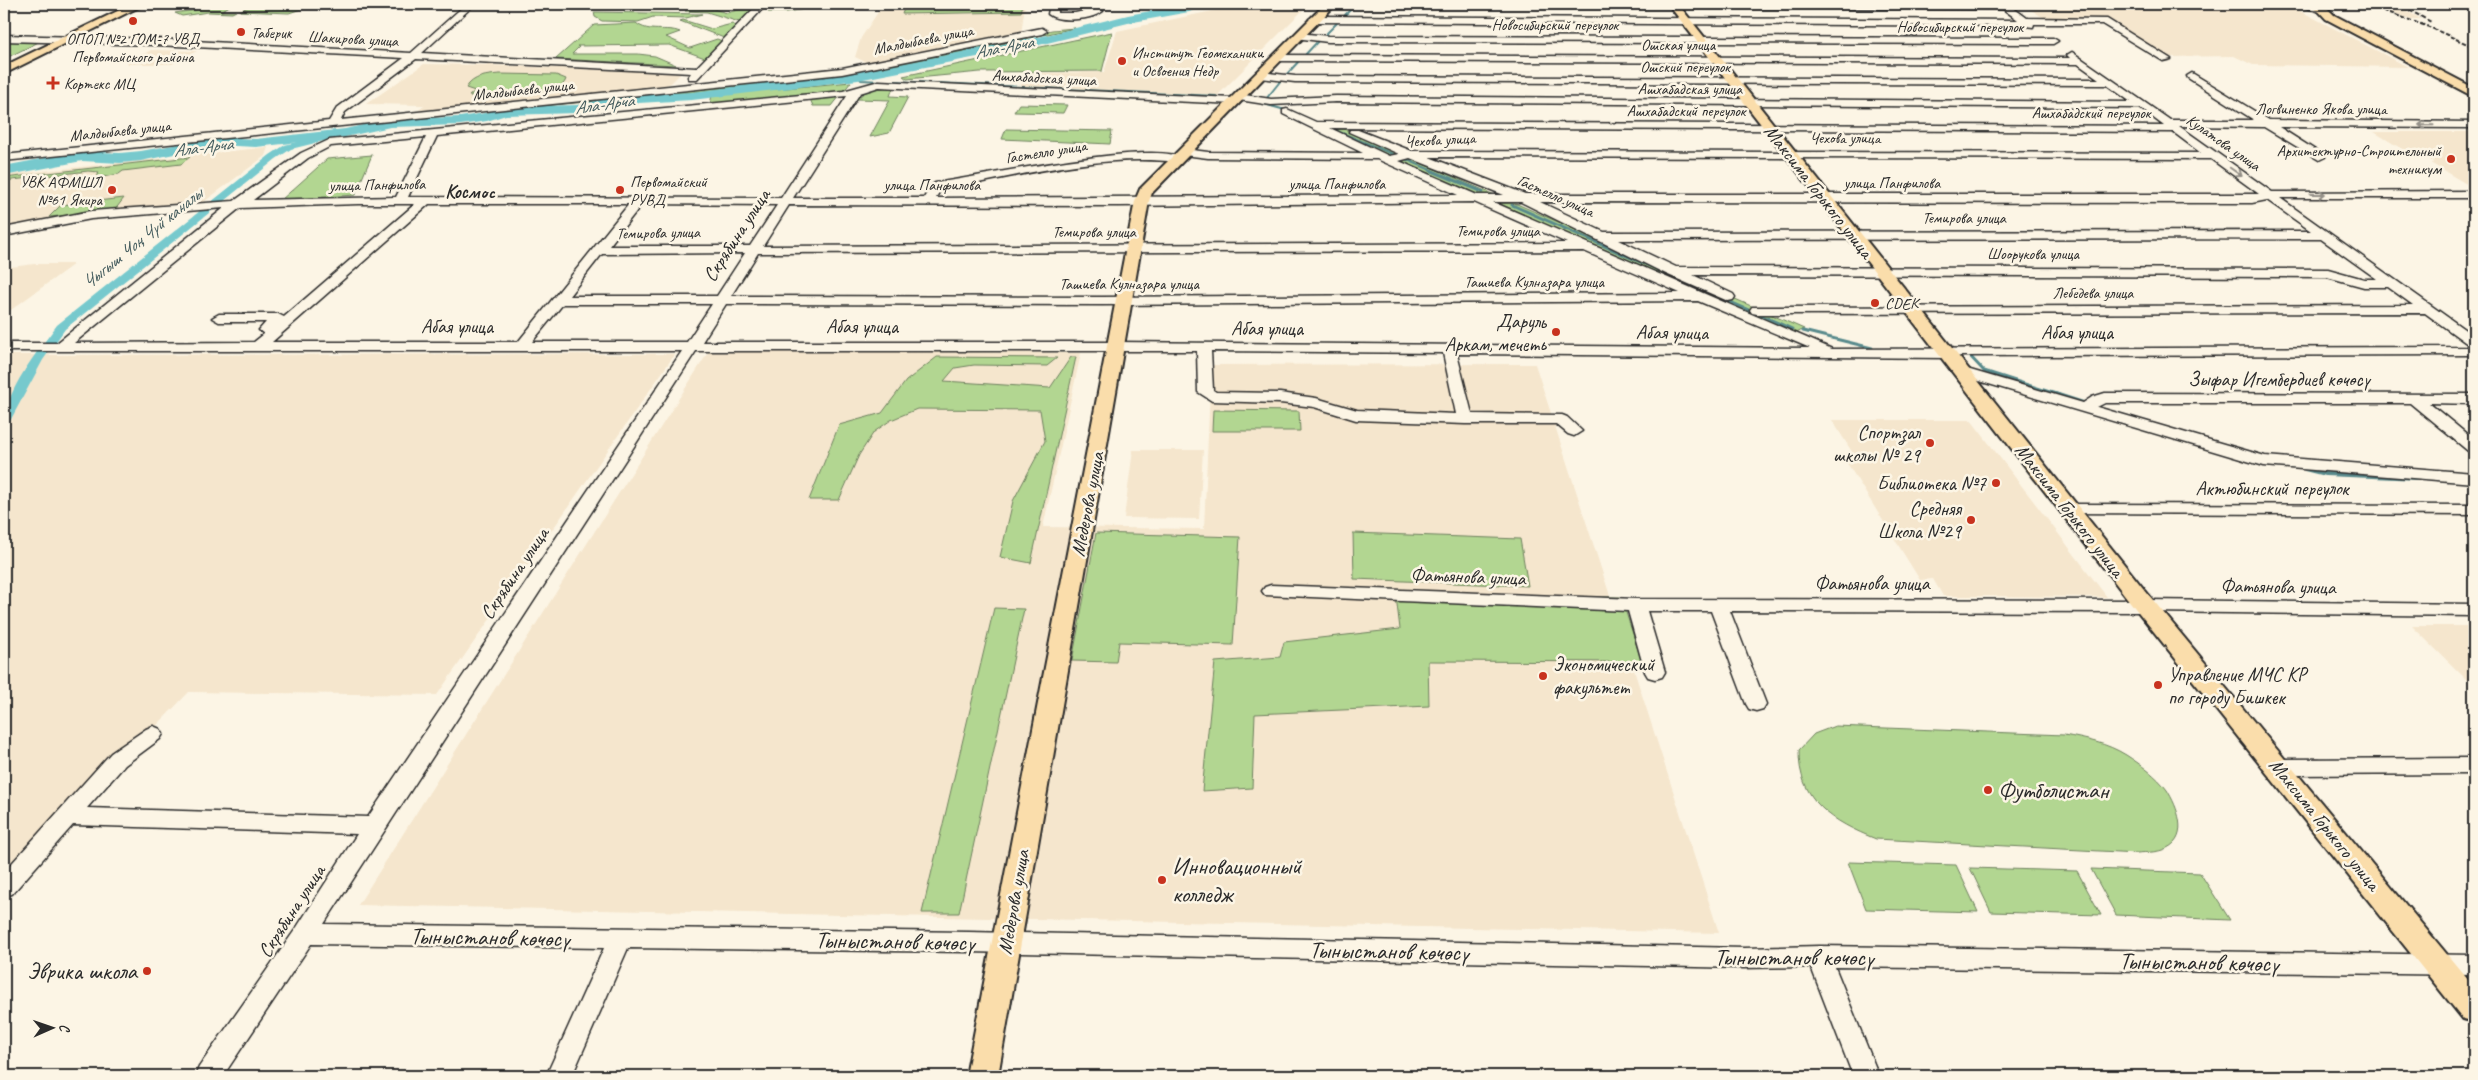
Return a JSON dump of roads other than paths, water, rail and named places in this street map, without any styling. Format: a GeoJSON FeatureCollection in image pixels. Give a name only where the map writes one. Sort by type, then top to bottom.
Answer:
{"type":"FeatureCollection","features":[{"type":"Feature","properties":{"kind":"main road"},"geometry":{"type":"LineString","coordinates":[[4,70],[140,4]]}},
{"type":"Feature","properties":{"kind":"main road","name":"Медерова улица"},"geometry":{"type":"LineString","coordinates":[[982,1076],[1142,201],[1145,192],[1314,19],[1331,4]]}},
{"type":"Feature","properties":{"kind":"main road","name":"Максима Горького улица"},"geometry":{"type":"LineString","coordinates":[[1673,4],[2146,606],[2474,1009]]}},
{"type":"Feature","properties":{"kind":"main road"},"geometry":{"type":"LineString","coordinates":[[2319,6],[2330,18],[2474,94]]}},
{"type":"Feature","properties":{"kind":"street"},"geometry":{"type":"LineString","coordinates":[[333,124],[340,110],[413,56],[471,4]]}},
{"type":"Feature","properties":{"kind":"street"},"geometry":{"type":"LineString","coordinates":[[676,89],[700,71],[763,4]]}},
{"type":"Feature","properties":{"kind":"street"},"geometry":{"type":"LineString","coordinates":[[1054,4],[1052,14],[1056,15],[1076,15],[1099,11]]}},
{"type":"Feature","properties":{"kind":"street"},"geometry":{"type":"LineString","coordinates":[[1608,4],[2004,5]]}},
{"type":"Feature","properties":{"kind":"street"},"geometry":{"type":"LineString","coordinates":[[2297,4],[2319,6]]}},
{"type":"Feature","properties":{"kind":"street","name":"Кулатова улица"},"geometry":{"type":"LineString","coordinates":[[2004,5],[2474,342]]}},
{"type":"Feature","properties":{"kind":"street"},"geometry":{"type":"LineString","coordinates":[[1314,19],[2026,22],[2104,20],[2166,59]]}},
{"type":"Feature","properties":{"kind":"street","name":"Малдыбаева улица"},"geometry":{"type":"LineString","coordinates":[[4,158],[842,71],[1042,32]]}},
{"type":"Feature","properties":{"kind":"street","name":"Новосибирский переулок"},"geometry":{"type":"LineString","coordinates":[[1298,36],[1328,39],[1701,40],[2059,46]]}},
{"type":"Feature","properties":{"kind":"street","name":"Шакирова улица"},"geometry":{"type":"LineString","coordinates":[[4,38],[157,42],[700,71]]}},
{"type":"Feature","properties":{"kind":"street","name":"Ошская улица"},"geometry":{"type":"LineString","coordinates":[[1276,58],[2080,61]]}},
{"type":"Feature","properties":{"kind":"street","name":"Ошский переулок"},"geometry":{"type":"LineString","coordinates":[[1260,75],[1295,79],[2110,82]]}},
{"type":"Feature","properties":{"kind":"street"},"geometry":{"type":"LineString","coordinates":[[2192,76],[2318,157]]}},
{"type":"Feature","properties":{"kind":"street","name":"Ашхабадская улица"},"geometry":{"type":"LineString","coordinates":[[854,92],[879,84],[887,84],[1236,99],[1283,107],[1336,100],[2142,105]]}},
{"type":"Feature","properties":{"kind":"street","name":"Малдыбаева улица"},"geometry":{"type":"LineString","coordinates":[[231,204],[255,195],[306,154],[329,143],[854,92]]}},
{"type":"Feature","properties":{"kind":"street","name":"Скрябина улица"},"geometry":{"type":"LineString","coordinates":[[208,1076],[305,934],[374,826],[692,346],[854,92]]}},
{"type":"Feature","properties":{"kind":"street","name":"Гастелло улица"},"geometry":{"type":"LineString","coordinates":[[1283,107],[1384,158],[1700,298],[1834,353]]}},
{"type":"Feature","properties":{"kind":"street","name":"Гастелло улица"},"geometry":{"type":"LineString","coordinates":[[1283,107],[1339,126],[1523,198],[1672,271],[1793,327],[1805,341]]}},
{"type":"Feature","properties":{"kind":"street","name":"Логвиненко Якова улица"},"geometry":{"type":"LineString","coordinates":[[2172,126],[2266,124],[2474,126]]}},
{"type":"Feature","properties":{"kind":"street","name":"Ашхабадский переулок"},"geometry":{"type":"LineString","coordinates":[[1317,125],[2172,126]]}},
{"type":"Feature","properties":{"kind":"street"},"geometry":{"type":"LineString","coordinates":[[400,200],[434,132]]}},
{"type":"Feature","properties":{"kind":"street","name":"Чехова улица"},"geometry":{"type":"LineString","coordinates":[[1384,158],[1411,154],[1789,153],[2213,156]]}},
{"type":"Feature","properties":{"kind":"street","name":"Гастелло улица"},"geometry":{"type":"LineString","coordinates":[[929,200],[935,187],[1116,157],[1181,155],[1384,158]]}},
{"type":"Feature","properties":{"kind":"street","name":"улица Панфилова"},"geometry":{"type":"LineString","coordinates":[[4,232],[91,215],[231,204],[400,200],[2252,199],[2282,194],[2474,194]]}},
{"type":"Feature","properties":{"kind":"street"},"geometry":{"type":"LineString","coordinates":[[254,346],[426,200]]}},
{"type":"Feature","properties":{"kind":"street","name":"Темирова улица"},"geometry":{"type":"LineString","coordinates":[[522,346],[601,250],[638,201]]}},
{"type":"Feature","properties":{"kind":"street"},"geometry":{"type":"LineString","coordinates":[[50,346],[231,204]]}},
{"type":"Feature","properties":{"kind":"street","name":"Темирова улица"},"geometry":{"type":"LineString","coordinates":[[1603,236],[2324,235]]}},
{"type":"Feature","properties":{"kind":"street","name":"Темирова улица"},"geometry":{"type":"LineString","coordinates":[[601,250],[754,248],[1586,247]]}},
{"type":"Feature","properties":{"kind":"street","name":"Шоорукова улица"},"geometry":{"type":"LineString","coordinates":[[1672,271],[1881,270],[2328,273],[2364,283],[2392,283]]}},
{"type":"Feature","properties":{"kind":"street","name":"Ташиева Кулназара улица"},"geometry":{"type":"LineString","coordinates":[[559,300],[1125,301],[1700,298]]}},
{"type":"Feature","properties":{"kind":"street","name":"Лебедева улица"},"geometry":{"type":"LineString","coordinates":[[1757,310],[2428,309]]}},
{"type":"Feature","properties":{"kind":"street"},"geometry":{"type":"LineString","coordinates":[[219,318],[278,318],[254,346]]}},
{"type":"Feature","properties":{"kind":"street","name":"Абая улица"},"geometry":{"type":"LineString","coordinates":[[4,346],[1117,346],[1947,354],[1962,352],[2474,351]]}},
{"type":"Feature","properties":{"kind":"street"},"geometry":{"type":"LineString","coordinates":[[1204,348],[1204,386],[1206,392],[1212,396],[1280,398],[1316,403],[1356,415],[1464,419],[1556,419],[1562,420],[1574,431]]}},
{"type":"Feature","properties":{"kind":"street"},"geometry":{"type":"LineString","coordinates":[[1448,350],[1464,419]]}},
{"type":"Feature","properties":{"kind":"street"},"geometry":{"type":"LineString","coordinates":[[1960,371],[2264,461],[2474,478]]}},
{"type":"Feature","properties":{"kind":"street","name":"Зыфар Игембердиев көчөсү"},"geometry":{"type":"LineString","coordinates":[[2086,408],[2097,400],[2105,398],[2474,400]]}},
{"type":"Feature","properties":{"kind":"street"},"geometry":{"type":"LineString","coordinates":[[2415,400],[2474,448]]}},
{"type":"Feature","properties":{"kind":"street","name":"Актюбинский переулок"},"geometry":{"type":"LineString","coordinates":[[2069,509],[2474,510]]}},
{"type":"Feature","properties":{"kind":"street","name":"Фатьянова улица"},"geometry":{"type":"LineString","coordinates":[[1271,591],[1636,605],[2146,606],[2474,610]]}},
{"type":"Feature","properties":{"kind":"street"},"geometry":{"type":"LineString","coordinates":[[1636,605],[1655,672]]}},
{"type":"Feature","properties":{"kind":"street"},"geometry":{"type":"LineString","coordinates":[[1718,606],[1756,704]]}},
{"type":"Feature","properties":{"kind":"street"},"geometry":{"type":"LineString","coordinates":[[4,886],[118,759],[153,734]]}},
{"type":"Feature","properties":{"kind":"street"},"geometry":{"type":"LineString","coordinates":[[2278,767],[2474,766]]}},
{"type":"Feature","properties":{"kind":"street"},"geometry":{"type":"LineString","coordinates":[[67,816],[374,826]]}},
{"type":"Feature","properties":{"kind":"street","name":"Тыныстанов көчөсү"},"geometry":{"type":"LineString","coordinates":[[305,934],[1006,943],[1744,958],[1819,956],[2474,965]]}},
{"type":"Feature","properties":{"kind":"street"},"geometry":{"type":"LineString","coordinates":[[559,1076],[620,938]]}},
{"type":"Feature","properties":{"kind":"street"},"geometry":{"type":"LineString","coordinates":[[1819,956],[1866,1076]]}},
{"type":"Feature","properties":{"kind":"waterway","name":"Ала-Арча"},"geometry":{"type":"LineString","coordinates":[[4,171],[82,156],[120,158],[141,156],[217,141],[256,143],[345,133],[390,123],[460,121],[487,117],[505,111],[577,109],[620,100],[692,96],[858,76],[898,70],[926,62],[1035,42],[1128,19],[1189,8],[1201,4]]}},
{"type":"Feature","properties":{"kind":"waterway"},"geometry":{"type":"LineString","coordinates":[[1342,18],[1356,4]]}},
{"type":"Feature","properties":{"kind":"waterway"},"geometry":{"type":"LineString","coordinates":[[1323,37],[1338,22]]}},
{"type":"Feature","properties":{"kind":"waterway"},"geometry":{"type":"LineString","coordinates":[[1304,56],[1319,40]]}},
{"type":"Feature","properties":{"kind":"waterway"},"geometry":{"type":"LineString","coordinates":[[1286,75],[1300,60]]}},
{"type":"Feature","properties":{"kind":"waterway"},"geometry":{"type":"LineString","coordinates":[[858,76],[861,80],[881,81]]}},
{"type":"Feature","properties":{"kind":"waterway"},"geometry":{"type":"LineString","coordinates":[[1266,99],[1282,79]]}},
{"type":"Feature","properties":{"kind":"waterway"},"geometry":{"type":"LineString","coordinates":[[893,81],[1216,96]]}},
{"type":"Feature","properties":{"kind":"waterway"},"geometry":{"type":"LineString","coordinates":[[1249,102],[1256,102]]}},
{"type":"Feature","properties":{"kind":"waterway"},"geometry":{"type":"LineString","coordinates":[[1260,103],[1289,111]]}},
{"type":"Feature","properties":{"kind":"waterway"},"geometry":{"type":"LineString","coordinates":[[1330,128],[1395,155]]}},
{"type":"Feature","properties":{"kind":"waterway","name":"Чыгыш Чоң Чүй каналы"},"geometry":{"type":"LineString","coordinates":[[4,421],[37,360],[61,327],[273,157],[288,147],[345,133]]}},
{"type":"Feature","properties":{"kind":"waterway"},"geometry":{"type":"LineString","coordinates":[[1405,159],[1433,171]]}},
{"type":"Feature","properties":{"kind":"waterway"},"geometry":{"type":"LineString","coordinates":[[1430,170],[1483,192]]}},
{"type":"Feature","properties":{"kind":"waterway"},"geometry":{"type":"LineString","coordinates":[[1512,205],[1663,272]]}},
{"type":"Feature","properties":{"kind":"waterway"},"geometry":{"type":"LineString","coordinates":[[1687,283],[1792,329]]}},
{"type":"Feature","properties":{"kind":"waterway"},"geometry":{"type":"LineString","coordinates":[[1803,331],[1872,348]]}},
{"type":"Feature","properties":{"kind":"waterway"},"geometry":{"type":"LineString","coordinates":[[1969,355],[1984,371],[2059,395]]}},
{"type":"Feature","properties":{"kind":"waterway"},"geometry":{"type":"LineString","coordinates":[[2055,394],[2083,403]]}},
{"type":"Feature","properties":{"kind":"waterway"},"geometry":{"type":"LineString","coordinates":[[2305,469],[2325,474],[2419,478]]}},
{"type":"Feature","properties":{"kind":"railway"},"geometry":{"type":"LineString","coordinates":[[2365,4],[2429,27],[2474,47]]}},
{"type":"Feature","properties":{"kind":"railway"},"geometry":{"type":"LineString","coordinates":[[2398,4],[2431,22]]}},
{"type":"Feature","properties":{"kind":"place","name":"ОПОП №2 ГОМ-7 УВД Первомайского района"},"geometry":{"type":"Point","coordinates":[133,21]}},
{"type":"Feature","properties":{"kind":"place","name":"Таберик"},"geometry":{"type":"Point","coordinates":[241,32]}},
{"type":"Feature","properties":{"kind":"place","name":"Институт Геомеханики и Освоения Недр"},"geometry":{"type":"Point","coordinates":[1122,61]}},
{"type":"Feature","properties":{"kind":"place","name":"Кортекс МЦ"},"geometry":{"type":"Point","coordinates":[53,83]}},
{"type":"Feature","properties":{"kind":"place","name":"Архитектурно-Строительный техникум"},"geometry":{"type":"Point","coordinates":[2451,159]}},
{"type":"Feature","properties":{"kind":"place","name":"УВК АФМШЛ №61 Якира"},"geometry":{"type":"Point","coordinates":[112,190]}},
{"type":"Feature","properties":{"kind":"place","name":"Первомайский РУВД"},"geometry":{"type":"Point","coordinates":[620,190]}},
{"type":"Feature","properties":{"kind":"place","name":"CDEK"},"geometry":{"type":"Point","coordinates":[1875,303]}},
{"type":"Feature","properties":{"kind":"place","name":"Даруль Аркам, мечеть"},"geometry":{"type":"Point","coordinates":[1556,332]}},
{"type":"Feature","properties":{"kind":"place","name":"Спортзал школы № 29"},"geometry":{"type":"Point","coordinates":[1930,443]}},
{"type":"Feature","properties":{"kind":"place","name":"Библиотека №7"},"geometry":{"type":"Point","coordinates":[1996,483]}},
{"type":"Feature","properties":{"kind":"place","name":"Средняя Школа №29"},"geometry":{"type":"Point","coordinates":[1971,520]}},
{"type":"Feature","properties":{"kind":"place","name":"Экономический факультет"},"geometry":{"type":"Point","coordinates":[1543,676]}},
{"type":"Feature","properties":{"kind":"place","name":"Управление МЧС КР по городу Бишкек"},"geometry":{"type":"Point","coordinates":[2158,685]}},
{"type":"Feature","properties":{"kind":"place","name":"Футболистан"},"geometry":{"type":"Point","coordinates":[1988,790]}},
{"type":"Feature","properties":{"kind":"place","name":"Инновационный колледж"},"geometry":{"type":"Point","coordinates":[1162,880]}},
{"type":"Feature","properties":{"kind":"place","name":"Эврика школа"},"geometry":{"type":"Point","coordinates":[147,971]}},
{"type":"Feature","properties":{"kind":"district","name":"Космос"},"geometry":{"type":"Point","coordinates":[470,191]}}]}
